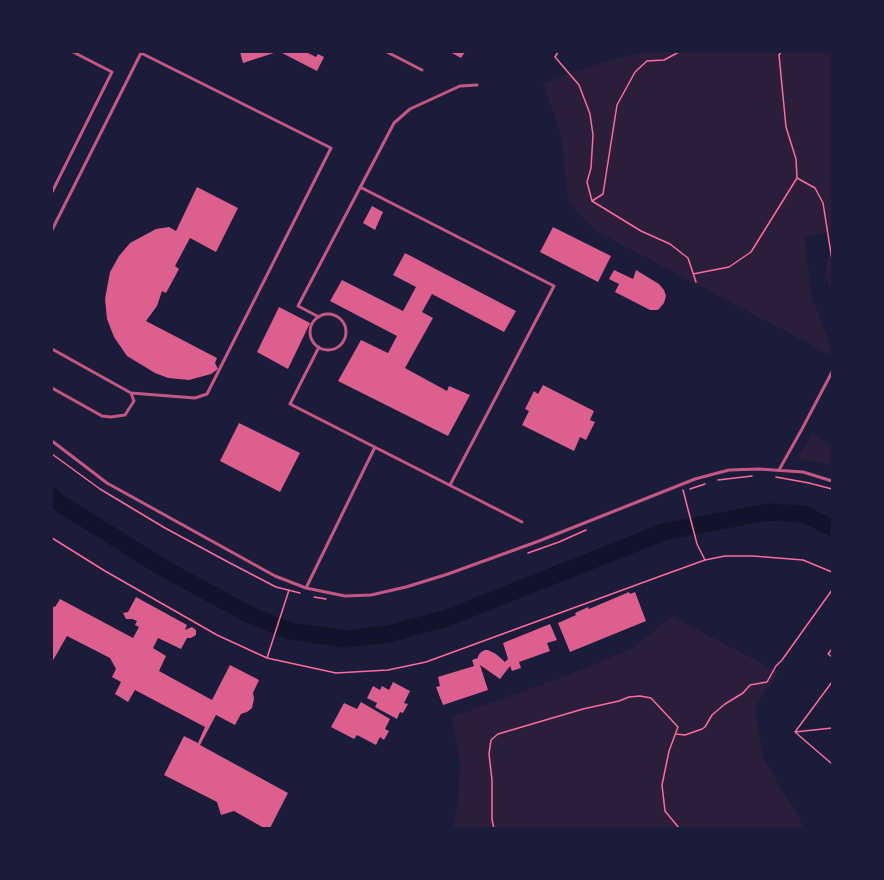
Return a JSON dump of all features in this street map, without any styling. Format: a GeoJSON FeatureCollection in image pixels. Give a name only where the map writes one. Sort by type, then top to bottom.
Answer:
{"type":"FeatureCollection","features":[{"type":"Feature","properties":{"kind":"lane"},"geometry":{"type":"LineString","coordinates":[[52,192],[112,72],[74,52]]}},
{"type":"Feature","properties":{"kind":"lane"},"geometry":{"type":"LineString","coordinates":[[387,52],[422,70]]}},
{"type":"Feature","properties":{"kind":"lane"},"geometry":{"type":"LineString","coordinates":[[52,230],[141,53],[331,148],[207,394],[195,398],[131,393],[52,349]]}},
{"type":"Feature","properties":{"kind":"lane"},"geometry":{"type":"LineString","coordinates":[[319,317],[298,306],[394,123],[410,109],[460,86],[477,85]]}},
{"type":"Feature","properties":{"kind":"lane"},"geometry":{"type":"LineString","coordinates":[[360,187],[554,286],[450,485]]}},
{"type":"Feature","properties":{"kind":"lane"},"geometry":{"type":"LineString","coordinates":[[330,314],[336,316],[345,324],[346,336],[343,342],[334,349],[327,350],[319,347],[313,341],[311,330],[312,325],[319,317],[330,314]]}},
{"type":"Feature","properties":{"kind":"lane"},"geometry":{"type":"LineString","coordinates":[[319,347],[290,404],[522,522]]}},
{"type":"Feature","properties":{"kind":"lane"},"geometry":{"type":"LineString","coordinates":[[779,470],[832,372]]}},
{"type":"Feature","properties":{"kind":"lane"},"geometry":{"type":"LineString","coordinates":[[52,388],[102,416],[111,417],[125,415],[134,401],[131,393]]}},
{"type":"Feature","properties":{"kind":"lane"},"geometry":{"type":"LineString","coordinates":[[52,441],[107,483],[275,576],[306,588],[345,596],[371,595],[406,587],[448,574],[539,541],[695,479],[729,470],[759,469],[803,472],[832,481]]}},
{"type":"Feature","properties":{"kind":"lane"},"geometry":{"type":"LineString","coordinates":[[306,588],[375,447]]}},
{"type":"Feature","properties":{"kind":"path"},"geometry":{"type":"LineString","coordinates":[[558,52],[555,57],[579,85],[590,114],[593,135],[591,168],[587,182],[592,201],[641,231],[670,244],[688,258],[696,282]]}},
{"type":"Feature","properties":{"kind":"path"},"geometry":{"type":"LineString","coordinates":[[592,201],[603,194],[618,105],[635,72],[647,61],[664,60],[679,52]]}},
{"type":"Feature","properties":{"kind":"path"},"geometry":{"type":"LineString","coordinates":[[693,274],[729,267],[751,252],[797,178],[796,159],[786,127],[779,55],[782,52]]}},
{"type":"Feature","properties":{"kind":"path"},"geometry":{"type":"LineString","coordinates":[[797,178],[815,188],[823,203],[832,260]]}},
{"type":"Feature","properties":{"kind":"path"},"geometry":{"type":"LineString","coordinates":[[52,454],[100,489],[165,528],[276,587],[302,594]]}},
{"type":"Feature","properties":{"kind":"path"},"geometry":{"type":"LineString","coordinates":[[715,480],[755,476]]}},
{"type":"Feature","properties":{"kind":"path"},"geometry":{"type":"LineString","coordinates":[[775,477],[809,482],[832,489]]}},
{"type":"Feature","properties":{"kind":"path"},"geometry":{"type":"LineString","coordinates":[[683,491],[708,482]]}},
{"type":"Feature","properties":{"kind":"path"},"geometry":{"type":"LineString","coordinates":[[682,484],[697,544],[705,560]]}},
{"type":"Feature","properties":{"kind":"path"},"geometry":{"type":"LineString","coordinates":[[523,554],[559,542],[588,529]]}},
{"type":"Feature","properties":{"kind":"path"},"geometry":{"type":"LineString","coordinates":[[52,538],[105,571],[217,634],[267,658],[336,673],[388,670],[426,662],[705,560],[725,556],[783,558],[804,560],[832,572]]}},
{"type":"Feature","properties":{"kind":"path"},"geometry":{"type":"LineString","coordinates":[[267,658],[291,582]]}},
{"type":"Feature","properties":{"kind":"path"},"geometry":{"type":"LineString","coordinates":[[676,734],[685,735],[702,729],[705,727],[712,715],[725,704],[743,693],[750,685],[767,682],[776,666],[782,660],[832,590]]}},
{"type":"Feature","properties":{"kind":"path"},"geometry":{"type":"LineString","coordinates":[[308,595],[328,599]]}},
{"type":"Feature","properties":{"kind":"path"},"geometry":{"type":"LineString","coordinates":[[832,649],[828,654],[832,657]]}},
{"type":"Feature","properties":{"kind":"path"},"geometry":{"type":"LineString","coordinates":[[795,732],[832,682]]}},
{"type":"Feature","properties":{"kind":"path"},"geometry":{"type":"LineString","coordinates":[[494,828],[492,820],[492,780],[489,754],[492,740],[498,734],[583,709],[619,701],[629,697],[640,696],[650,698],[678,727],[669,751],[662,786],[665,811],[679,828]]}},
{"type":"Feature","properties":{"kind":"path"},"geometry":{"type":"LineString","coordinates":[[795,732],[832,728]]}},
{"type":"Feature","properties":{"kind":"path"},"geometry":{"type":"LineString","coordinates":[[795,732],[832,764]]}},
{"type":"Feature","properties":{"kind":"shaded area"},"geometry":{"type":"Polygon","coordinates":[[[644,52],[832,52],[832,232],[805,236],[811,296],[832,348],[832,356],[596,231],[568,201],[561,134],[543,84],[591,66],[644,52]]]}},
{"type":"Feature","properties":{"kind":"shaded area"},"geometry":{"type":"Polygon","coordinates":[[[832,251],[832,291],[825,276],[827,258],[832,251]]]}},
{"type":"Feature","properties":{"kind":"shaded area"},"geometry":{"type":"Polygon","coordinates":[[[812,434],[832,445],[832,466],[798,458],[812,434]]]}},
{"type":"Feature","properties":{"kind":"shaded area"},"geometry":{"type":"Polygon","coordinates":[[[672,616],[778,672],[755,708],[763,758],[802,823],[802,828],[453,828],[458,798],[460,763],[452,717],[568,675],[631,649],[672,616]]]}},
{"type":"Feature","properties":{"kind":"building"},"geometry":{"type":"Polygon","coordinates":[[[240,52],[277,52],[243,63],[240,52]]]}},
{"type":"Feature","properties":{"kind":"building"},"geometry":{"type":"Polygon","coordinates":[[[280,52],[306,52],[316,57],[318,54],[324,57],[317,71],[280,52]]]}},
{"type":"Feature","properties":{"kind":"building"},"geometry":{"type":"Polygon","coordinates":[[[450,52],[465,52],[461,58],[450,52]]]}},
{"type":"Feature","properties":{"kind":"building"},"geometry":{"type":"Polygon","coordinates":[[[197,187],[238,208],[216,252],[190,238],[175,266],[179,269],[166,293],[162,291],[157,306],[146,321],[217,358],[215,363],[218,369],[211,374],[189,380],[168,378],[155,373],[127,356],[114,337],[107,319],[105,299],[110,272],[119,256],[130,243],[156,229],[169,227],[176,231],[197,187]]]}},
{"type":"Feature","properties":{"kind":"building"},"geometry":{"type":"Polygon","coordinates":[[[372,206],[383,212],[375,230],[363,223],[372,206]]]}},
{"type":"Feature","properties":{"kind":"building"},"geometry":{"type":"Polygon","coordinates":[[[553,227],[611,256],[598,282],[540,252],[553,227]]]}},
{"type":"Feature","properties":{"kind":"building"},"geometry":{"type":"Polygon","coordinates":[[[405,253],[516,311],[504,332],[432,294],[422,312],[433,318],[405,368],[447,391],[449,386],[470,395],[448,436],[338,381],[361,340],[388,353],[397,336],[330,301],[342,280],[403,311],[416,287],[393,275],[405,253]]]}},
{"type":"Feature","properties":{"kind":"building"},"geometry":{"type":"Polygon","coordinates":[[[614,270],[633,279],[636,270],[659,284],[664,290],[666,296],[664,303],[658,310],[650,310],[615,292],[619,284],[609,279],[614,270]]]}},
{"type":"Feature","properties":{"kind":"building"},"geometry":{"type":"Polygon","coordinates":[[[279,307],[310,323],[288,369],[257,352],[279,307]]]}},
{"type":"Feature","properties":{"kind":"building"},"geometry":{"type":"Polygon","coordinates":[[[543,385],[594,411],[590,420],[595,422],[586,440],[580,437],[574,451],[522,425],[529,411],[525,409],[534,391],[538,394],[543,385]]]}},
{"type":"Feature","properties":{"kind":"building"},"geometry":{"type":"Polygon","coordinates":[[[239,423],[300,453],[280,492],[220,461],[239,423]]]}},
{"type":"Feature","properties":{"kind":"building"},"geometry":{"type":"Polygon","coordinates":[[[629,592],[630,594],[635,592],[646,621],[570,652],[558,623],[576,615],[575,613],[588,607],[589,609],[629,592]]]}},
{"type":"Feature","properties":{"kind":"building"},"geometry":{"type":"Polygon","coordinates":[[[136,597],[187,625],[185,630],[192,627],[196,630],[196,635],[191,638],[187,638],[181,649],[158,638],[153,648],[166,656],[159,671],[212,700],[230,665],[259,680],[253,693],[254,699],[252,708],[241,714],[235,725],[216,715],[200,745],[288,793],[270,828],[264,828],[234,811],[221,815],[217,802],[164,775],[184,736],[198,743],[205,727],[135,690],[128,702],[115,694],[121,682],[112,677],[116,669],[110,658],[67,636],[52,662],[52,606],[55,607],[60,599],[133,638],[139,627],[135,625],[137,621],[126,619],[123,613],[128,612],[136,597]]]}},
{"type":"Feature","properties":{"kind":"building"},"geometry":{"type":"Polygon","coordinates":[[[550,624],[557,640],[547,643],[550,651],[519,662],[521,668],[512,671],[510,666],[500,679],[480,665],[488,690],[443,705],[436,687],[440,686],[438,677],[474,666],[472,660],[478,658],[481,652],[485,650],[496,654],[505,662],[508,659],[503,643],[550,624]]]}},
{"type":"Feature","properties":{"kind":"building"},"geometry":{"type":"Polygon","coordinates":[[[393,682],[410,691],[404,703],[408,704],[403,713],[400,712],[397,719],[375,707],[377,703],[367,698],[373,686],[380,690],[382,686],[389,690],[393,682]]]}},
{"type":"Feature","properties":{"kind":"building"},"geometry":{"type":"Polygon","coordinates":[[[361,702],[390,719],[385,729],[389,731],[384,740],[380,737],[376,745],[357,735],[354,739],[331,727],[344,703],[357,709],[361,702]]]}},
{"type":"Feature","properties":{"kind":"waterway"},"geometry":{"type":"LineString","coordinates":[[52,496],[58,502],[163,568],[252,616],[290,631],[346,639],[388,634],[447,618],[663,532],[768,512],[804,514],[832,528]]}}]}
